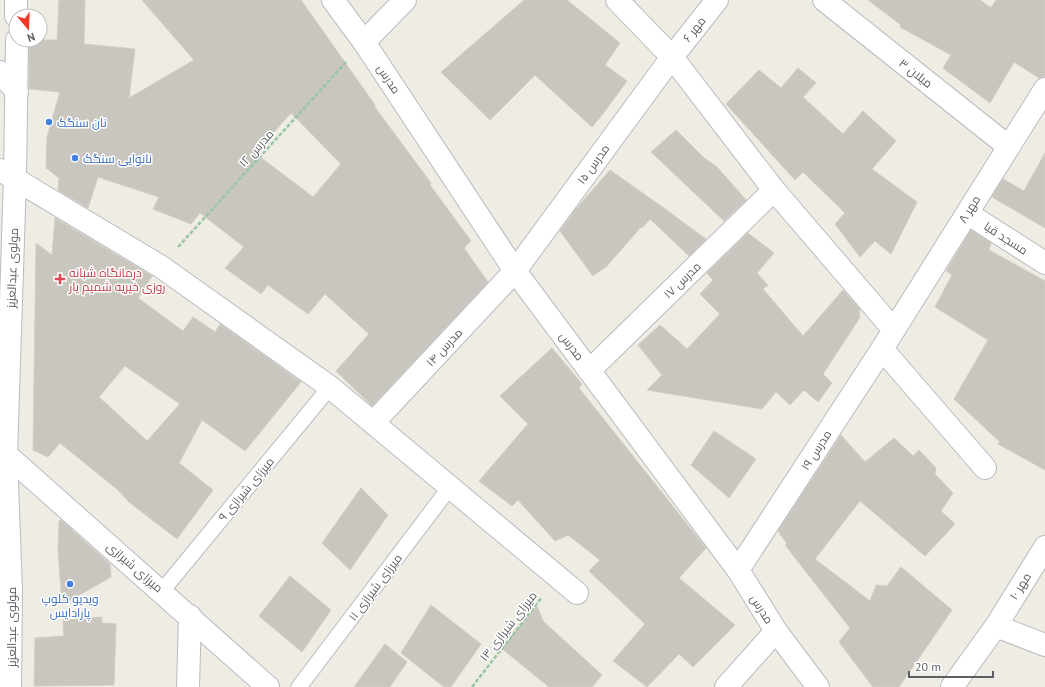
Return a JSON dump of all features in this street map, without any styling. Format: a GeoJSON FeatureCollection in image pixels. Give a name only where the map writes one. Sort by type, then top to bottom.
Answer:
{"type":"FeatureCollection","features":[{"type":"Feature","properties":{"kind":"street","name":"مدرس"},"geometry":{"type":"LineString","coordinates":[[333,0],[364,42],[515,271],[738,570],[776,631],[818,687]]}},
{"type":"Feature","properties":{"kind":"street"},"geometry":{"type":"LineString","coordinates":[[364,42],[404,0]]}},
{"type":"Feature","properties":{"kind":"street"},"geometry":{"type":"LineString","coordinates":[[617,0],[672,57],[774,190],[894,330]]}},
{"type":"Feature","properties":{"kind":"street","name":"مهر ۶"},"geometry":{"type":"LineString","coordinates":[[672,57],[717,0]]}},
{"type":"Feature","properties":{"kind":"street","name":"میلان ۳"},"geometry":{"type":"LineString","coordinates":[[824,0],[1009,147]]}},
{"type":"Feature","properties":{"kind":"street","name":"مولوی عبدالعزیز"},"geometry":{"type":"LineString","coordinates":[[10,687],[3,452],[8,174],[17,92],[16,48]]}},
{"type":"Feature","properties":{"kind":"street","name":"مدرس ۱۵"},"geometry":{"type":"LineString","coordinates":[[515,271],[672,57]]}},
{"type":"Feature","properties":{"kind":"street"},"geometry":{"type":"LineString","coordinates":[[0,72],[17,92]]}},
{"type":"Feature","properties":{"kind":"street","name":"مهر ۸"},"geometry":{"type":"LineString","coordinates":[[894,330],[1045,89]]}},
{"type":"Feature","properties":{"kind":"street"},"geometry":{"type":"LineString","coordinates":[[8,174],[160,266],[330,387],[577,592]]}},
{"type":"Feature","properties":{"kind":"street","name":"مدرس ۱۷"},"geometry":{"type":"LineString","coordinates":[[590,370],[774,190]]}},
{"type":"Feature","properties":{"kind":"street","name":"مسجد قبا"},"geometry":{"type":"LineString","coordinates":[[967,213],[1045,263]]}},
{"type":"Feature","properties":{"kind":"street","name":"مدرس ۱۴"},"geometry":{"type":"LineString","coordinates":[[373,423],[515,271]]}},
{"type":"Feature","properties":{"kind":"street","name":"مدرس ۱۹"},"geometry":{"type":"LineString","coordinates":[[738,570],[894,330]]}},
{"type":"Feature","properties":{"kind":"street"},"geometry":{"type":"LineString","coordinates":[[882,349],[985,468]]}},
{"type":"Feature","properties":{"kind":"street","name":"میرزای شیرازی"},"geometry":{"type":"LineString","coordinates":[[3,452],[162,591],[268,687]]}},
{"type":"Feature","properties":{"kind":"street","name":"مهر ۱۰"},"geometry":{"type":"LineString","coordinates":[[952,687],[996,626],[1045,547]]}},
{"type":"Feature","properties":{"kind":"street"},"geometry":{"type":"LineString","coordinates":[[188,687],[190,616]]}},
{"type":"Feature","properties":{"kind":"street"},"geometry":{"type":"LineString","coordinates":[[996,626],[1045,645]]}},
{"type":"Feature","properties":{"kind":"street"},"geometry":{"type":"LineString","coordinates":[[726,687],[776,631]]}},
{"type":"Feature","properties":{"kind":"lane","name":"میرزای شیرازی ۹"},"geometry":{"type":"LineString","coordinates":[[162,591],[330,387]]}},
{"type":"Feature","properties":{"kind":"lane","name":"میرزای شیرازی ۱۱"},"geometry":{"type":"LineString","coordinates":[[299,687],[450,487]]}},
{"type":"Feature","properties":{"kind":"path","name":"مدرس ۱۲"},"geometry":{"type":"LineString","coordinates":[[160,266],[364,42]]}},
{"type":"Feature","properties":{"kind":"path","name":"میرزای شیرازی ۱۳"},"geometry":{"type":"LineString","coordinates":[[472,687],[558,577]]}},
{"type":"Feature","properties":{"kind":"building"},"geometry":{"type":"Polygon","coordinates":[[[59,0],[85,0],[84,44],[135,49],[129,98],[194,60],[142,0],[301,0],[375,105],[374,106],[431,183],[430,185],[471,241],[464,248],[488,282],[372,406],[336,371],[369,334],[325,294],[308,314],[268,285],[261,294],[225,268],[244,247],[200,213],[191,224],[153,209],[159,197],[98,177],[88,208],[58,190],[59,178],[46,168],[47,137],[60,92],[29,89],[29,48],[48,48],[48,40],[57,40],[59,0]],[[291,113],[255,153],[313,197],[341,164],[291,113]]]}},
{"type":"Feature","properties":{"kind":"building"},"geometry":{"type":"Polygon","coordinates":[[[524,0],[567,0],[620,43],[605,65],[627,81],[592,127],[535,75],[490,120],[441,72],[524,0]]]}},
{"type":"Feature","properties":{"kind":"building"},"geometry":{"type":"Polygon","coordinates":[[[868,0],[980,0],[991,8],[996,0],[1045,0],[1045,77],[1039,78],[1014,62],[990,103],[943,68],[951,55],[900,27],[901,25],[868,0]]]}},
{"type":"Feature","properties":{"kind":"building"},"geometry":{"type":"Polygon","coordinates":[[[798,68],[816,83],[803,97],[843,134],[863,111],[896,141],[872,169],[917,202],[891,254],[875,241],[860,257],[835,224],[845,213],[803,172],[795,180],[726,104],[759,70],[781,88],[798,68]]]}},
{"type":"Feature","properties":{"kind":"building"},"geometry":{"type":"Polygon","coordinates":[[[676,130],[703,157],[717,167],[746,200],[724,221],[651,152],[676,130]]]}},
{"type":"Feature","properties":{"kind":"building"},"geometry":{"type":"Polygon","coordinates":[[[1045,153],[1045,228],[992,197],[1003,179],[1024,191],[1045,153]]]}},
{"type":"Feature","properties":{"kind":"building"},"geometry":{"type":"Polygon","coordinates":[[[610,170],[706,239],[689,256],[650,219],[642,228],[641,227],[607,266],[593,276],[560,231],[575,210],[610,170]]]}},
{"type":"Feature","properties":{"kind":"building"},"geometry":{"type":"Polygon","coordinates":[[[55,218],[152,276],[138,298],[183,331],[193,317],[215,332],[220,324],[301,382],[245,451],[202,420],[179,463],[213,490],[177,539],[129,502],[118,490],[60,443],[48,457],[33,450],[36,243],[52,255],[55,218]],[[125,366],[99,397],[147,441],[180,404],[125,366]]]}},
{"type":"Feature","properties":{"kind":"building"},"geometry":{"type":"Polygon","coordinates":[[[971,230],[991,243],[989,250],[1045,281],[1045,470],[998,444],[1000,442],[954,399],[988,340],[935,307],[952,275],[946,271],[971,230]]]}},
{"type":"Feature","properties":{"kind":"building"},"geometry":{"type":"Polygon","coordinates":[[[748,233],[774,253],[757,273],[768,285],[763,289],[803,336],[843,290],[860,309],[859,319],[823,374],[832,383],[818,402],[804,390],[790,405],[776,392],[762,409],[647,390],[662,375],[638,345],[660,325],[687,349],[720,314],[700,294],[713,280],[707,273],[748,233]]]}},
{"type":"Feature","properties":{"kind":"building"},"geometry":{"type":"Polygon","coordinates":[[[552,348],[582,384],[579,388],[706,548],[679,578],[735,625],[693,667],[679,654],[647,687],[613,661],[645,624],[589,571],[600,560],[568,535],[555,541],[518,500],[512,506],[479,481],[528,424],[500,396],[552,348]]]}},
{"type":"Feature","properties":{"kind":"building"},"geometry":{"type":"Polygon","coordinates":[[[714,431],[756,459],[729,498],[691,465],[714,431]]]}},
{"type":"Feature","properties":{"kind":"building"},"geometry":{"type":"Polygon","coordinates":[[[841,435],[865,462],[894,438],[913,456],[919,450],[936,468],[935,474],[953,493],[941,511],[955,524],[925,556],[860,501],[815,559],[870,601],[876,585],[887,586],[901,567],[952,610],[899,687],[873,687],[839,642],[850,628],[785,545],[787,544],[778,531],[841,435]]]}},
{"type":"Feature","properties":{"kind":"building"},"geometry":{"type":"Polygon","coordinates":[[[361,488],[388,515],[350,570],[322,543],[361,488]]]}},
{"type":"Feature","properties":{"kind":"building"},"geometry":{"type":"Polygon","coordinates":[[[61,520],[110,564],[111,577],[62,605],[58,549],[59,521],[61,520]]]}},
{"type":"Feature","properties":{"kind":"building"},"geometry":{"type":"Polygon","coordinates":[[[290,576],[331,610],[302,652],[259,616],[290,576]]]}},
{"type":"Feature","properties":{"kind":"building"},"geometry":{"type":"Polygon","coordinates":[[[431,605],[481,644],[451,687],[444,687],[401,653],[431,605]]]}},
{"type":"Feature","properties":{"kind":"building"},"geometry":{"type":"Polygon","coordinates":[[[537,606],[543,621],[602,675],[592,687],[549,687],[501,648],[537,606]]]}},
{"type":"Feature","properties":{"kind":"building"},"geometry":{"type":"Polygon","coordinates":[[[102,617],[102,623],[116,624],[114,685],[34,686],[35,638],[64,636],[63,620],[102,617]]]}},
{"type":"Feature","properties":{"kind":"building"},"geometry":{"type":"Polygon","coordinates":[[[385,644],[407,662],[390,687],[354,687],[385,644]]]}},
{"type":"Feature","properties":{"kind":"place","name":"نان سنگک"},"geometry":{"type":"Point","coordinates":[49,122]}},
{"type":"Feature","properties":{"kind":"place","name":"نانوایی سنگک"},"geometry":{"type":"Point","coordinates":[75,158]}},
{"type":"Feature","properties":{"kind":"place","name":"درمانگاه شبانه روزی خیریه شمیم یار"},"geometry":{"type":"Point","coordinates":[60,279]}},
{"type":"Feature","properties":{"kind":"place","name":"ویدیو کلوپ پارادایس"},"geometry":{"type":"Point","coordinates":[70,584]}}]}
